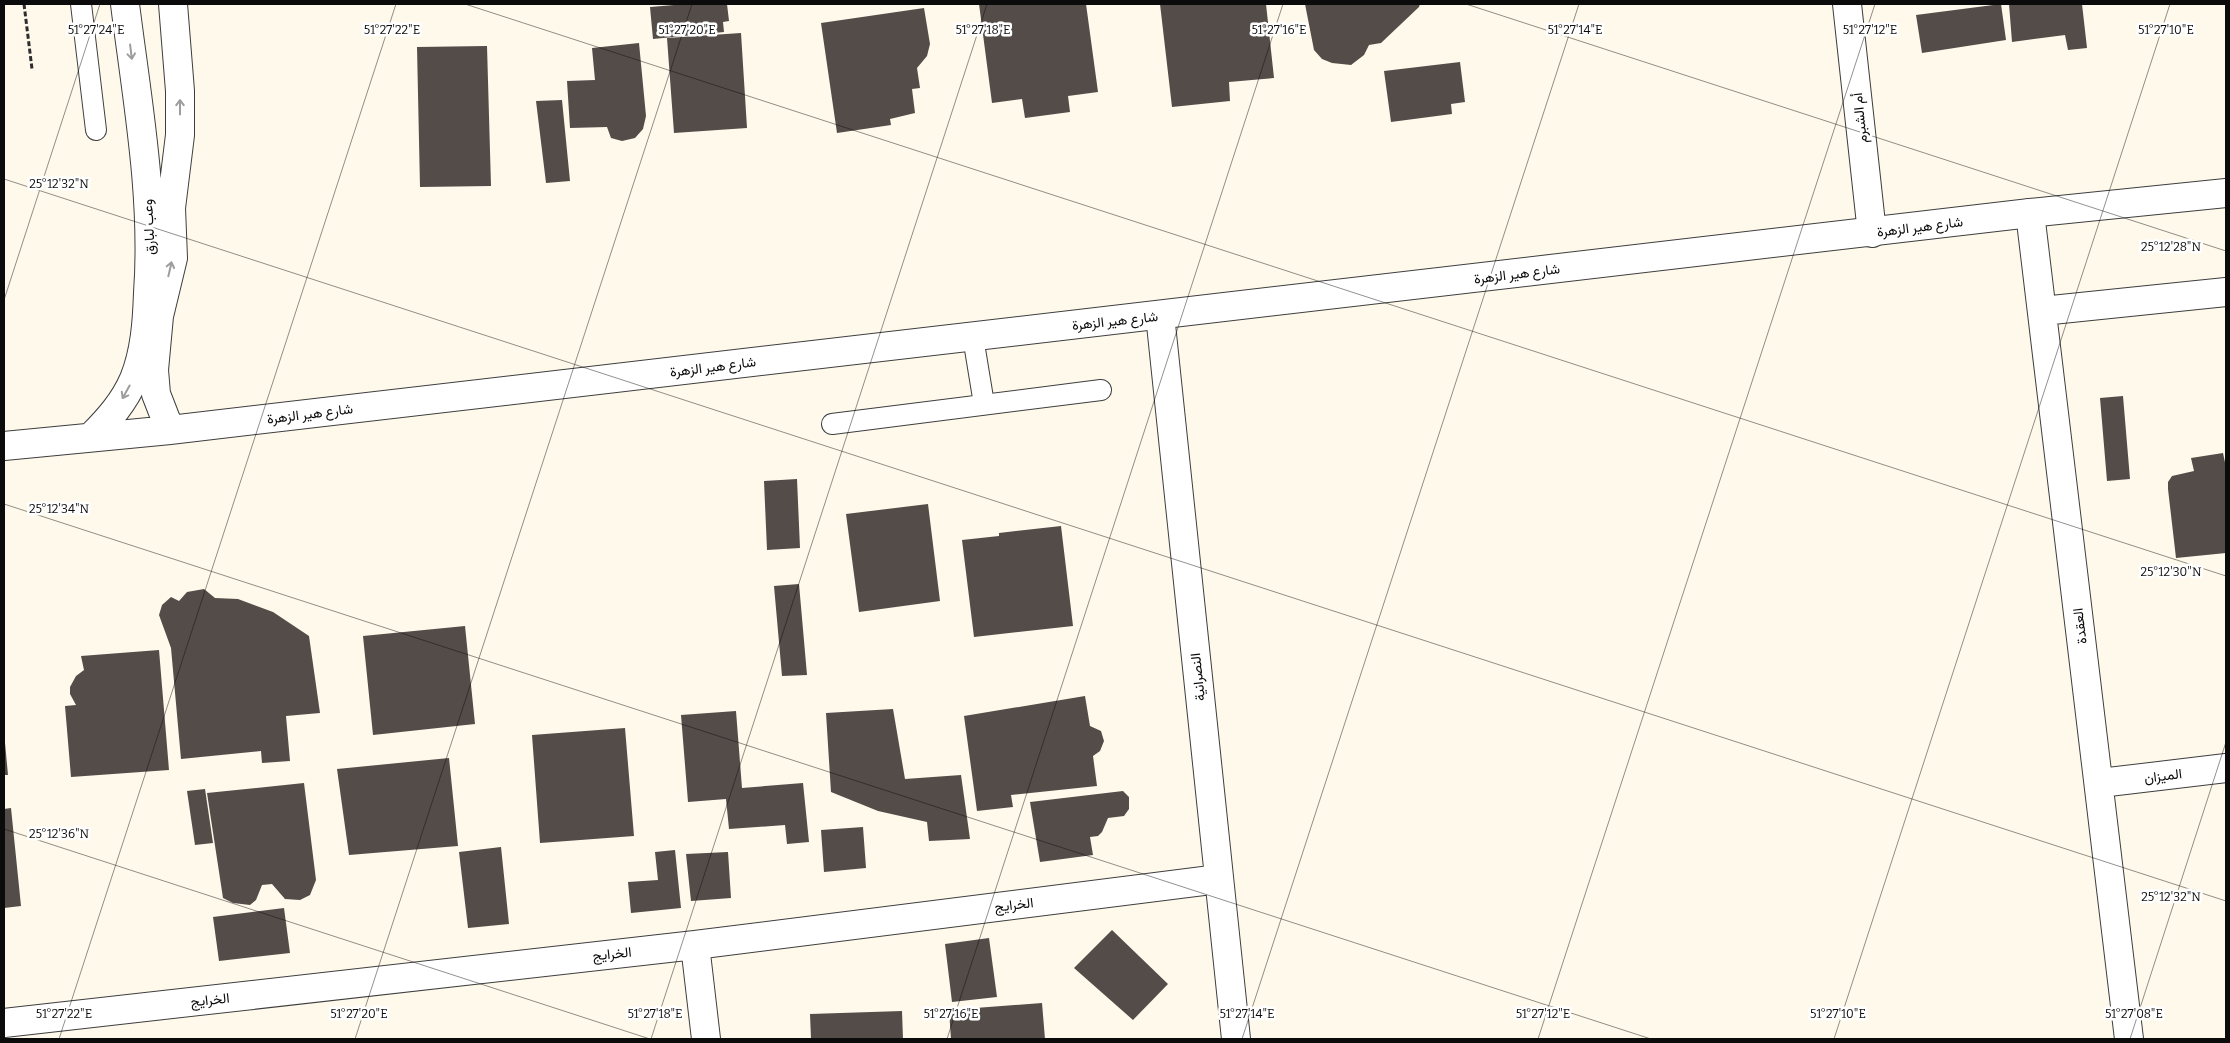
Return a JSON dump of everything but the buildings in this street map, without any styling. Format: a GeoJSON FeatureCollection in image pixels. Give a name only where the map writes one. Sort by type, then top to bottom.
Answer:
{"type":"FeatureCollection","features":[{"type":"Feature","properties":{"kind":"street","name":"وعب لبارق"},"geometry":{"type":"LineString","coordinates":[[92,436],[116,410],[133,379],[142,351],[147,312],[151,253],[145,164],[125,4]]}},
{"type":"Feature","properties":{"kind":"street","name":"وعب لبارق"},"geometry":{"type":"LineString","coordinates":[[170,430],[156,394],[154,370],[159,316],[173,258],[171,208],[180,135],[180,91],[173,4]]}},
{"type":"Feature","properties":{"kind":"street","name":"أم الشبرم"},"geometry":{"type":"LineString","coordinates":[[1847,4],[1872,232]]}},
{"type":"Feature","properties":{"kind":"street","name":"شارع هير الزهرة"},"geometry":{"type":"LineString","coordinates":[[4,446],[92,436],[170,430],[1872,232],[2226,193]]}},
{"type":"Feature","properties":{"kind":"street","name":"العقدة"},"geometry":{"type":"LineString","coordinates":[[2030,214],[2100,783],[2129,1039]]}},
{"type":"Feature","properties":{"kind":"street"},"geometry":{"type":"LineString","coordinates":[[2042,311],[2226,292]]}},
{"type":"Feature","properties":{"kind":"street","name":"النصرانية"},"geometry":{"type":"LineString","coordinates":[[1160,315],[1236,1039]]}},
{"type":"Feature","properties":{"kind":"street","name":"الميزان"},"geometry":{"type":"LineString","coordinates":[[2100,783],[2226,768]]}},
{"type":"Feature","properties":{"kind":"street","name":"الخرايج"},"geometry":{"type":"LineString","coordinates":[[4,1023],[695,945],[1220,879]]}},
{"type":"Feature","properties":{"kind":"street"},"geometry":{"type":"LineString","coordinates":[[695,945],[706,1039]]}},
{"type":"Feature","properties":{"kind":"lane"},"geometry":{"type":"LineString","coordinates":[[81,4],[96,130]]}},
{"type":"Feature","properties":{"kind":"lane"},"geometry":{"type":"LineString","coordinates":[[974,337],[984,404]]}},
{"type":"Feature","properties":{"kind":"lane"},"geometry":{"type":"LineString","coordinates":[[832,424],[1101,390]]}},
{"type":"Feature","properties":{"kind":"path"},"geometry":{"type":"LineString","coordinates":[[24,4],[32,69]]}}]}
